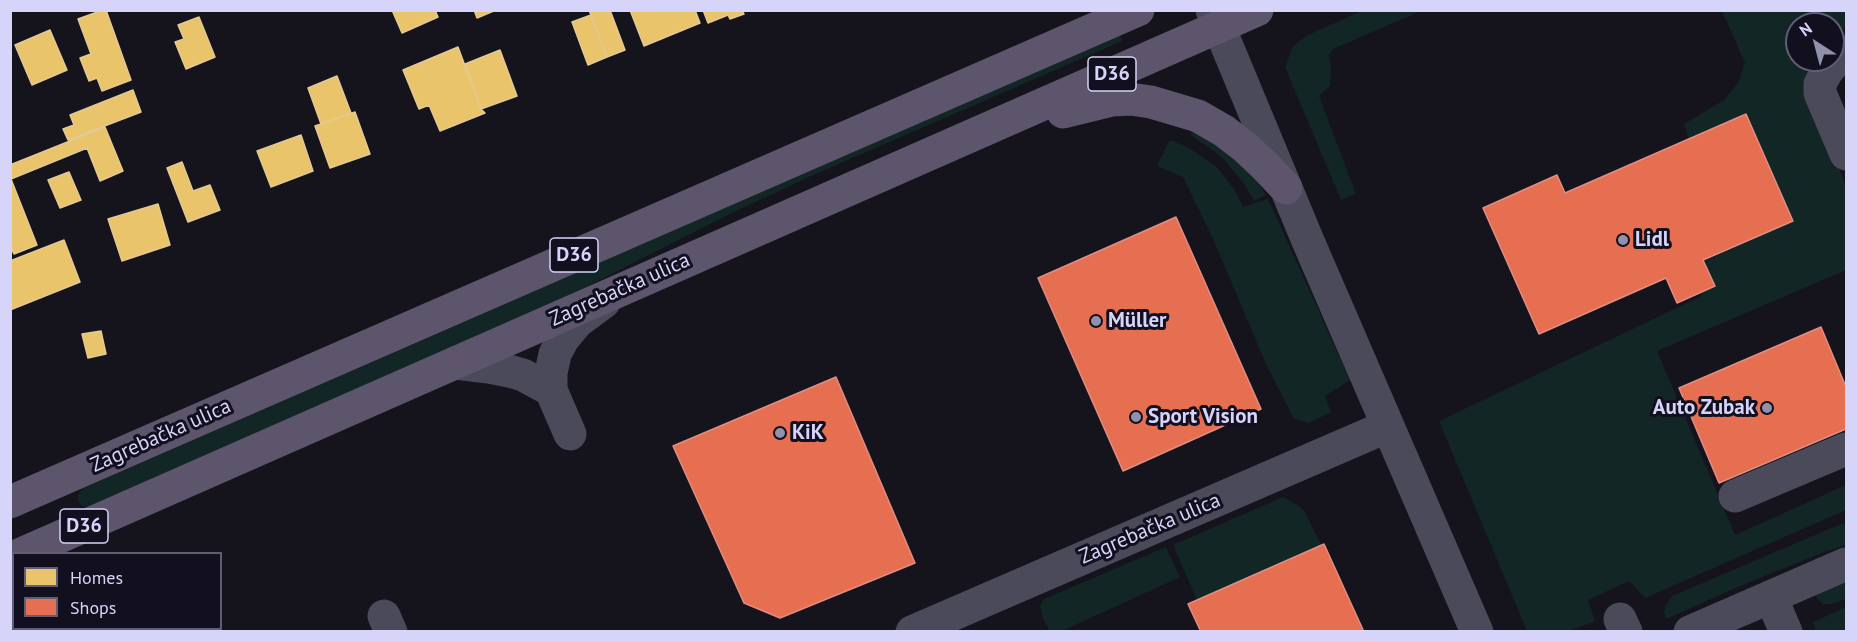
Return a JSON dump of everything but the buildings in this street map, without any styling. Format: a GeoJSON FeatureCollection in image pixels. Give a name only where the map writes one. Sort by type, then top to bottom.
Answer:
{"type":"FeatureCollection","features":[{"type":"Feature","properties":{"kind":"main road","name":"Zagrebačka ulica"},"geometry":{"type":"LineString","coordinates":[[10,502],[1138,10]]}},
{"type":"Feature","properties":{"kind":"main road","name":"Zagrebačka ulica"},"geometry":{"type":"LineString","coordinates":[[26,552],[1005,121],[1215,19],[1257,10]]}},
{"type":"Feature","properties":{"kind":"main road"},"geometry":{"type":"LineString","coordinates":[[1005,121],[1084,108],[1112,100],[1130,99],[1151,102],[1198,116],[1224,131],[1265,166],[1286,188]]}},
{"type":"Feature","properties":{"kind":"street"},"geometry":{"type":"LineString","coordinates":[[1215,19],[1477,632]]}},
{"type":"Feature","properties":{"kind":"street"},"geometry":{"type":"LineString","coordinates":[[1846,52],[1827,71],[1820,84],[1820,93],[1846,154]]}},
{"type":"Feature","properties":{"kind":"street"},"geometry":{"type":"LineString","coordinates":[[570,434],[551,390],[551,373],[555,354],[563,339],[577,322],[615,293]]}},
{"type":"Feature","properties":{"kind":"street"},"geometry":{"type":"LineString","coordinates":[[455,363],[509,371],[551,390]]}},
{"type":"Feature","properties":{"kind":"street","name":"Zagrebačka ulica"},"geometry":{"type":"LineString","coordinates":[[912,632],[1388,426]]}},
{"type":"Feature","properties":{"kind":"street"},"geometry":{"type":"LineString","coordinates":[[1735,496],[1846,449]]}},
{"type":"Feature","properties":{"kind":"street"},"geometry":{"type":"LineString","coordinates":[[1690,632],[1846,564]]}},
{"type":"Feature","properties":{"kind":"street"},"geometry":{"type":"LineString","coordinates":[[1770,597],[1786,632]]}},
{"type":"Feature","properties":{"kind":"green space"},"geometry":{"type":"Polygon","coordinates":[[[1364,10],[1421,11],[1333,49],[1329,55],[1330,86],[1319,96],[1356,194],[1341,200],[1285,67],[1293,46],[1308,35],[1364,10]]]}},
{"type":"Feature","properties":{"kind":"green space"},"geometry":{"type":"Polygon","coordinates":[[[1722,11],[1846,11],[1845,28],[1845,12],[1785,12],[1785,72],[1818,72],[1834,157],[1846,186],[1846,270],[1657,351],[1735,535],[1846,485],[1846,510],[1645,598],[1629,581],[1588,600],[1595,621],[1569,631],[1527,631],[1439,421],[1702,296],[1699,288],[1711,281],[1705,261],[1793,221],[1746,114],[1689,139],[1684,124],[1724,100],[1738,83],[1745,63],[1722,11]]]}},
{"type":"Feature","properties":{"kind":"green space"},"geometry":{"type":"Polygon","coordinates":[[[1119,32],[1122,41],[811,176],[576,292],[90,507],[82,506],[78,500],[78,494],[84,488],[1119,32]]]}},
{"type":"Feature","properties":{"kind":"green space"},"geometry":{"type":"Polygon","coordinates":[[[1196,125],[1249,169],[1266,195],[1254,201],[1245,185],[1226,162],[1192,136],[1191,132],[1196,125]]]}},
{"type":"Feature","properties":{"kind":"green space"},"geometry":{"type":"Polygon","coordinates":[[[1169,141],[1189,148],[1216,166],[1234,189],[1243,207],[1268,199],[1350,380],[1325,396],[1331,412],[1309,423],[1294,419],[1266,364],[1213,239],[1183,177],[1157,166],[1169,141]]]}},
{"type":"Feature","properties":{"kind":"green space"},"geometry":{"type":"Polygon","coordinates":[[[1283,497],[1305,512],[1321,545],[1197,600],[1173,545],[1283,497]]]}},
{"type":"Feature","properties":{"kind":"green space"},"geometry":{"type":"Polygon","coordinates":[[[1841,524],[1846,525],[1846,545],[1740,586],[1666,619],[1664,612],[1672,596],[1841,524]]]}},
{"type":"Feature","properties":{"kind":"green space"},"geometry":{"type":"Polygon","coordinates":[[[1166,547],[1180,577],[1062,631],[1049,630],[1040,606],[1044,599],[1166,547]]]}},
{"type":"Feature","properties":{"kind":"green space"},"geometry":{"type":"Polygon","coordinates":[[[1846,575],[1846,599],[1823,604],[1816,597],[1812,589],[1846,575]]]}},
{"type":"Feature","properties":{"kind":"green space"},"geometry":{"type":"Polygon","coordinates":[[[1846,607],[1846,631],[1816,631],[1813,622],[1846,607]]]}},
{"type":"Feature","properties":{"kind":"place","name":"Lidl"},"geometry":{"type":"Point","coordinates":[1623,240]}},
{"type":"Feature","properties":{"kind":"place","name":"Müller"},"geometry":{"type":"Point","coordinates":[1096,321]}},
{"type":"Feature","properties":{"kind":"place","name":"Auto Zubak"},"geometry":{"type":"Point","coordinates":[1767,408]}},
{"type":"Feature","properties":{"kind":"place","name":"Sport Vision"},"geometry":{"type":"Point","coordinates":[1136,417]}},
{"type":"Feature","properties":{"kind":"place","name":"KiK"},"geometry":{"type":"Point","coordinates":[780,433]}}]}
